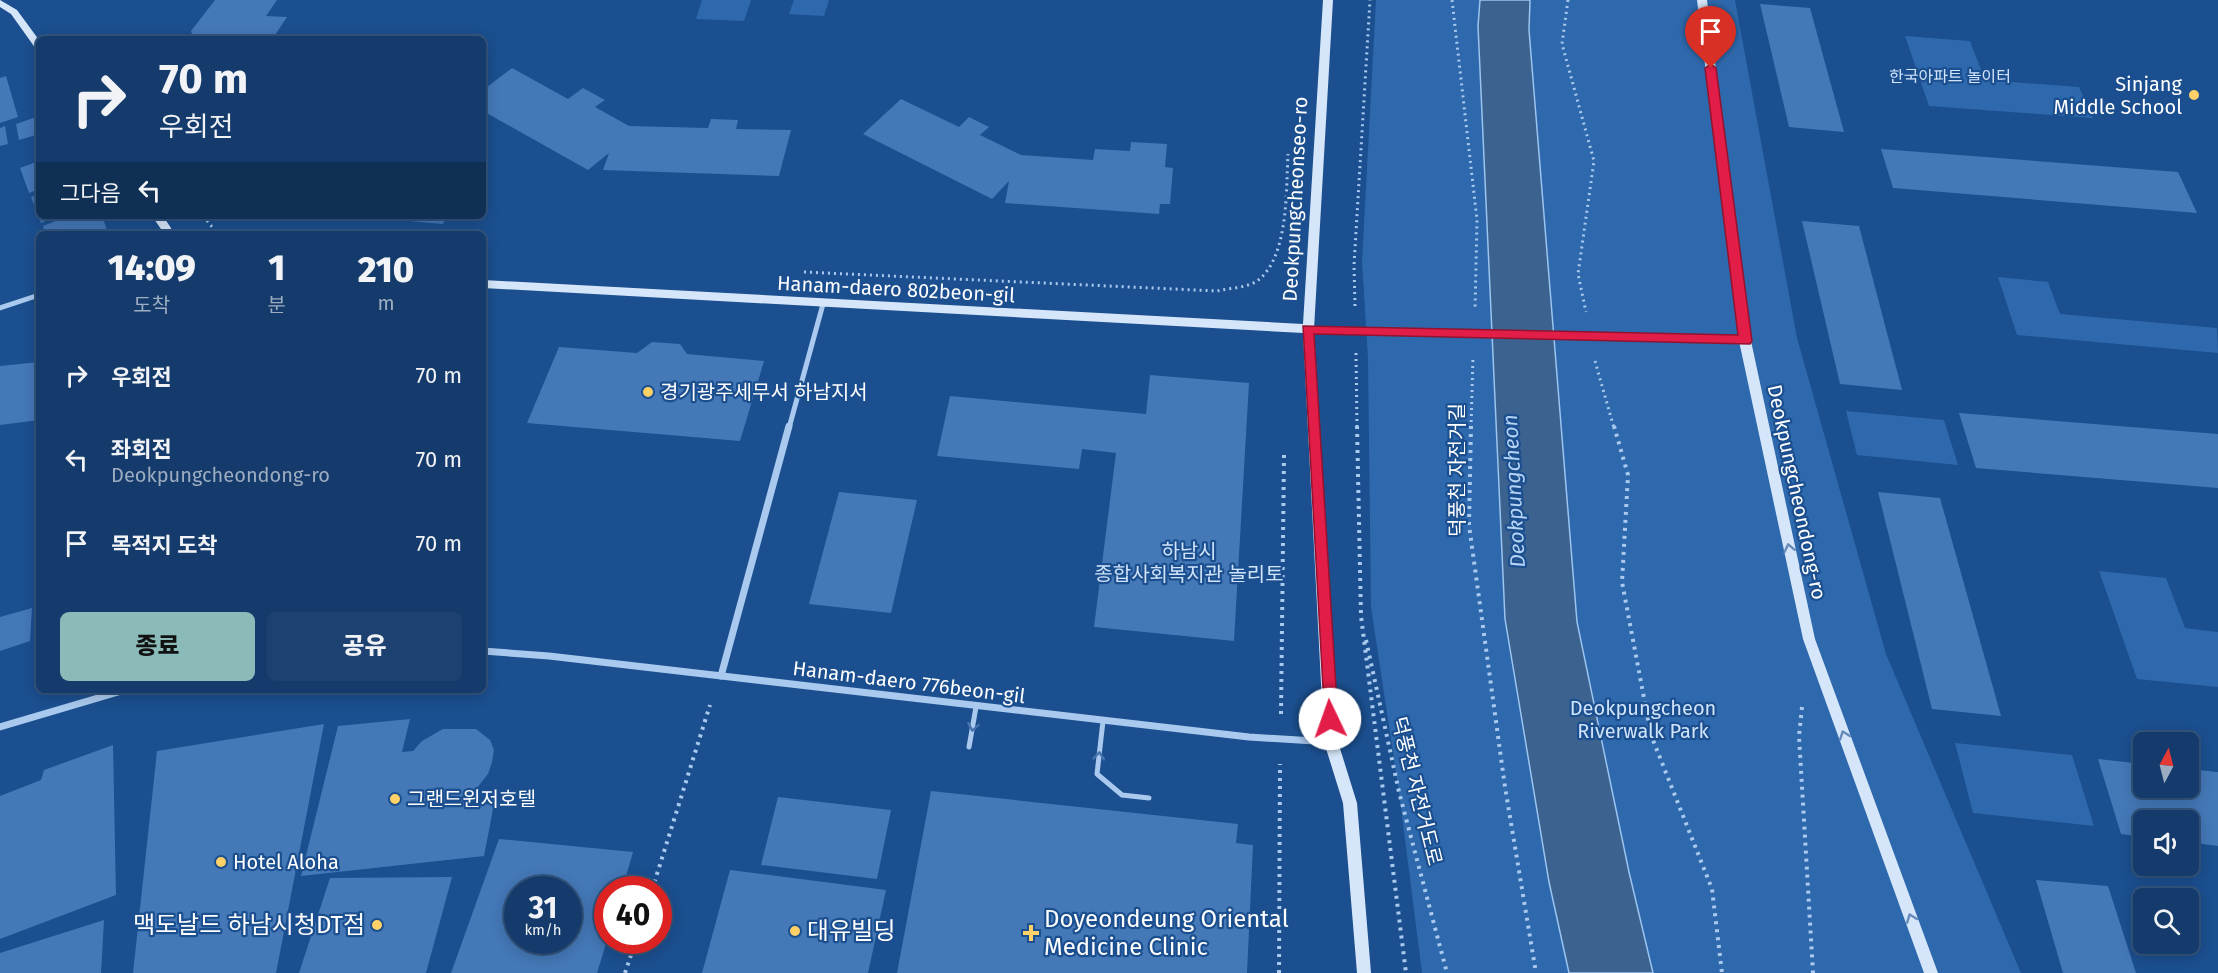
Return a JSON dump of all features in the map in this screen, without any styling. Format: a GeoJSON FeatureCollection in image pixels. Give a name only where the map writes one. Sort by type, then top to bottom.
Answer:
{"type":"FeatureCollection","features":[{"type":"Feature","properties":{"kind":"street","name":"Deokpungcheonseo-ro"},"geometry":{"type":"LineString","coordinates":[[1328,0],[1308,329],[1331,742],[1350,803],[1364,973]]}},
{"type":"Feature","properties":{"kind":"street","name":"Deokpungcheondong-ro"},"geometry":{"type":"LineString","coordinates":[[1702,0],[1745,341],[1809,639],[1931,973]]}},
{"type":"Feature","properties":{"kind":"street"},"geometry":{"type":"LineString","coordinates":[[0,3],[14,12],[36,43]]}},
{"type":"Feature","properties":{"kind":"street","name":"Hanam-daero 802beon-gil"},"geometry":{"type":"LineString","coordinates":[[486,284],[1308,329]]}},
{"type":"Feature","properties":{"kind":"street"},"geometry":{"type":"LineString","coordinates":[[0,308],[36,296]]}},
{"type":"Feature","properties":{"kind":"street"},"geometry":{"type":"LineString","coordinates":[[721,676],[823,304]]}},
{"type":"Feature","properties":{"kind":"street","name":"Hanam-daero 776beon-gil"},"geometry":{"type":"LineString","coordinates":[[486,651],[721,676],[1103,721],[1331,742]]}},
{"type":"Feature","properties":{"kind":"street"},"geometry":{"type":"LineString","coordinates":[[0,727],[115,693]]}},
{"type":"Feature","properties":{"kind":"lane"},"geometry":{"type":"LineString","coordinates":[[1308,329],[1745,341]]}},
{"type":"Feature","properties":{"kind":"lane"},"geometry":{"type":"LineString","coordinates":[[969,747],[976,707]]}},
{"type":"Feature","properties":{"kind":"lane"},"geometry":{"type":"LineString","coordinates":[[1103,721],[1097,774],[1122,795],[1149,798]]}},
{"type":"Feature","properties":{"kind":"path"},"geometry":{"type":"LineString","coordinates":[[1370,0],[1354,265],[1361,616],[1406,973]]}},
{"type":"Feature","properties":{"kind":"path"},"geometry":{"type":"LineString","coordinates":[[1452,0],[1477,220],[1474,315]]}},
{"type":"Feature","properties":{"kind":"path"},"geometry":{"type":"LineString","coordinates":[[1568,0],[1562,44],[1594,161],[1578,274],[1587,319]]}},
{"type":"Feature","properties":{"kind":"path"},"geometry":{"type":"LineString","coordinates":[[206,219],[216,231]]}},
{"type":"Feature","properties":{"kind":"path"},"geometry":{"type":"LineString","coordinates":[[801,272],[1217,291],[1258,281],[1277,258]]}},
{"type":"Feature","properties":{"kind":"path","name":"덕풍천 자전거길"},"geometry":{"type":"LineString","coordinates":[[1473,351],[1469,525],[1505,787],[1536,973]]}},
{"type":"Feature","properties":{"kind":"path"},"geometry":{"type":"LineString","coordinates":[[1594,353],[1628,475],[1622,582],[1651,735],[1712,889],[1722,973]]}},
{"type":"Feature","properties":{"kind":"path"},"geometry":{"type":"LineString","coordinates":[[1279,973],[1284,452]]}},
{"type":"Feature","properties":{"kind":"path","name":"덕풍천 자전거도로"},"geometry":{"type":"LineString","coordinates":[[1361,616],[1400,792],[1447,973]]}},
{"type":"Feature","properties":{"kind":"path"},"geometry":{"type":"LineString","coordinates":[[1803,697],[1799,736],[1813,973]]}},
{"type":"Feature","properties":{"kind":"path"},"geometry":{"type":"LineString","coordinates":[[656,876],[710,705]]}},
{"type":"Feature","properties":{"kind":"path"},"geometry":{"type":"LineString","coordinates":[[625,973],[631,954]]}},
{"type":"Feature","properties":{"kind":"green space"},"geometry":{"type":"Polygon","coordinates":[[[702,0],[751,0],[744,21],[696,19],[702,0]]]}},
{"type":"Feature","properties":{"kind":"green space"},"geometry":{"type":"Polygon","coordinates":[[[794,0],[829,0],[824,16],[789,14],[794,0]]]}},
{"type":"Feature","properties":{"kind":"green space","name":"Deokpungcheon Riverwalk Park"},"geometry":{"type":"Polygon","coordinates":[[[1376,0],[1735,0],[1797,338],[1886,654],[2021,973],[1422,973],[1399,792],[1371,607],[1368,358],[1362,262],[1376,0]]]}},
{"type":"Feature","properties":{"kind":"green space","name":"한국아파트 놀이터"},"geometry":{"type":"Polygon","coordinates":[[[1905,36],[1970,41],[1985,80],[2079,87],[2093,118],[1929,106],[1905,36]]]}},
{"type":"Feature","properties":{"kind":"green space"},"geometry":{"type":"Polygon","coordinates":[[[1998,277],[2048,282],[2060,314],[2217,328],[2218,353],[2017,335],[1998,277]]]}},
{"type":"Feature","properties":{"kind":"green space"},"geometry":{"type":"Polygon","coordinates":[[[1846,411],[1944,420],[1958,465],[1857,455],[1846,411]]]}},
{"type":"Feature","properties":{"kind":"green space"},"geometry":{"type":"Polygon","coordinates":[[[2099,571],[2166,578],[2185,628],[2218,632],[2218,687],[2137,679],[2099,571]]]}},
{"type":"Feature","properties":{"kind":"green space"},"geometry":{"type":"Polygon","coordinates":[[[1955,743],[2072,755],[2094,826],[1973,813],[1955,743]]]}},
{"type":"Feature","properties":{"kind":"water","name":"Deokpungcheon"},"geometry":{"type":"Polygon","coordinates":[[[1480,0],[1530,0],[1529,30],[1577,622],[1629,872],[1653,973],[1569,973],[1549,882],[1505,619],[1478,26],[1480,0]]]}},
{"type":"Feature","properties":{"kind":"building"},"geometry":{"type":"Polygon","coordinates":[[[215,0],[277,0],[266,16],[287,17],[275,35],[193,36],[191,31],[215,0]]]}},
{"type":"Feature","properties":{"kind":"building"},"geometry":{"type":"Polygon","coordinates":[[[1760,4],[1810,8],[1844,132],[1789,127],[1760,4]]]}},
{"type":"Feature","properties":{"kind":"building"},"geometry":{"type":"Polygon","coordinates":[[[512,68],[568,99],[583,88],[605,100],[595,107],[629,126],[708,128],[711,119],[738,120],[736,129],[791,130],[779,176],[603,170],[609,153],[588,170],[486,113],[486,88],[512,68]]]}},
{"type":"Feature","properties":{"kind":"building"},"geometry":{"type":"Polygon","coordinates":[[[6,76],[18,117],[0,123],[0,78],[6,76]]]}},
{"type":"Feature","properties":{"kind":"building"},"geometry":{"type":"Polygon","coordinates":[[[901,99],[959,127],[969,117],[989,127],[980,135],[1021,155],[1093,160],[1095,149],[1130,151],[1131,142],[1167,144],[1165,167],[1173,168],[1170,204],[1160,204],[1159,214],[1005,203],[1009,181],[992,199],[863,134],[901,99]]]}},
{"type":"Feature","properties":{"kind":"building"},"geometry":{"type":"Polygon","coordinates":[[[36,117],[36,135],[19,140],[16,124],[36,117]]]}},
{"type":"Feature","properties":{"kind":"building"},"geometry":{"type":"Polygon","coordinates":[[[5,126],[8,144],[0,146],[0,128],[5,126]]]}},
{"type":"Feature","properties":{"kind":"building"},"geometry":{"type":"Polygon","coordinates":[[[1881,149],[2178,172],[2197,213],[1893,188],[1881,149]]]}},
{"type":"Feature","properties":{"kind":"building"},"geometry":{"type":"Polygon","coordinates":[[[36,162],[36,190],[29,193],[20,168],[36,162]]]}},
{"type":"Feature","properties":{"kind":"building"},"geometry":{"type":"Polygon","coordinates":[[[36,195],[36,210],[31,197],[36,195]]]}},
{"type":"Feature","properties":{"kind":"building"},"geometry":{"type":"Polygon","coordinates":[[[60,219],[103,219],[107,230],[44,231],[43,226],[60,219]]]}},
{"type":"Feature","properties":{"kind":"building"},"geometry":{"type":"Polygon","coordinates":[[[387,219],[446,219],[443,224],[387,219]]]}},
{"type":"Feature","properties":{"kind":"building"},"geometry":{"type":"Polygon","coordinates":[[[1802,221],[1859,226],[1902,390],[1840,384],[1802,221]]]}},
{"type":"Feature","properties":{"kind":"building","name":"경기광주세무서 하남지서"},"geometry":{"type":"Polygon","coordinates":[[[652,342],[680,344],[687,354],[764,361],[740,441],[527,423],[559,347],[637,353],[652,342]]]}},
{"type":"Feature","properties":{"kind":"building"},"geometry":{"type":"Polygon","coordinates":[[[36,362],[36,420],[0,425],[0,366],[36,362]]]}},
{"type":"Feature","properties":{"kind":"building"},"geometry":{"type":"Polygon","coordinates":[[[1150,375],[1249,383],[1234,641],[1094,627],[1116,453],[1082,449],[1079,469],[937,456],[950,396],[1146,414],[1150,375]]]}},
{"type":"Feature","properties":{"kind":"building"},"geometry":{"type":"Polygon","coordinates":[[[1959,413],[2218,434],[2218,488],[1976,468],[1959,413]]]}},
{"type":"Feature","properties":{"kind":"building"},"geometry":{"type":"Polygon","coordinates":[[[839,492],[917,500],[891,613],[809,604],[839,492]]]}},
{"type":"Feature","properties":{"kind":"building"},"geometry":{"type":"Polygon","coordinates":[[[1878,492],[1940,498],[2001,716],[1932,709],[1878,492]]]}},
{"type":"Feature","properties":{"kind":"building"},"geometry":{"type":"Polygon","coordinates":[[[32,608],[30,641],[0,651],[0,617],[32,608]]]}},
{"type":"Feature","properties":{"kind":"building","name":"그랜드윈저호텔"},"geometry":{"type":"Polygon","coordinates":[[[410,719],[402,752],[413,751],[422,741],[443,729],[476,729],[490,740],[494,750],[492,762],[488,774],[472,794],[470,805],[494,804],[484,856],[301,876],[338,726],[410,719]]]}},
{"type":"Feature","properties":{"kind":"building","name":"Hotel Aloha"},"geometry":{"type":"Polygon","coordinates":[[[324,724],[276,973],[133,973],[157,751],[324,724]]]}},
{"type":"Feature","properties":{"kind":"building"},"geometry":{"type":"Polygon","coordinates":[[[113,745],[116,895],[0,939],[0,796],[41,780],[44,770],[113,745]]]}},
{"type":"Feature","properties":{"kind":"building"},"geometry":{"type":"Polygon","coordinates":[[[2098,759],[2133,763],[2133,798],[2199,798],[2199,770],[2218,772],[2218,846],[2199,843],[2199,810],[2133,810],[2133,836],[2121,834],[2098,759]]]}},
{"type":"Feature","properties":{"kind":"building"},"geometry":{"type":"Polygon","coordinates":[[[931,791],[1238,824],[1236,843],[1253,845],[1247,973],[897,973],[931,791]]]}},
{"type":"Feature","properties":{"kind":"building"},"geometry":{"type":"Polygon","coordinates":[[[778,797],[891,810],[877,879],[761,865],[778,797]]]}},
{"type":"Feature","properties":{"kind":"building"},"geometry":{"type":"Polygon","coordinates":[[[499,839],[633,852],[626,876],[594,876],[594,954],[603,954],[597,973],[451,973],[499,839]]]}},
{"type":"Feature","properties":{"kind":"building","name":"대유빌딩"},"geometry":{"type":"Polygon","coordinates":[[[730,870],[886,890],[868,973],[702,973],[730,870]]]}},
{"type":"Feature","properties":{"kind":"building","name":"맥도날드 하남시청DT점"},"geometry":{"type":"Polygon","coordinates":[[[452,877],[426,973],[299,973],[330,878],[452,877]]]}},
{"type":"Feature","properties":{"kind":"building"},"geometry":{"type":"Polygon","coordinates":[[[2036,880],[2108,886],[2136,973],[2063,973],[2036,880]]]}},
{"type":"Feature","properties":{"kind":"building"},"geometry":{"type":"Polygon","coordinates":[[[104,920],[101,973],[0,973],[0,953],[104,920]]]}},
{"type":"Feature","properties":{"kind":"place","name":"Sinjang Middle School"},"geometry":{"type":"Point","coordinates":[2194,95]}},
{"type":"Feature","properties":{"kind":"place","name":"경기광주세무서 하남지서"},"geometry":{"type":"Point","coordinates":[648,392]}},
{"type":"Feature","properties":{"kind":"place","name":"그랜드윈저호텔"},"geometry":{"type":"Point","coordinates":[395,799]}},
{"type":"Feature","properties":{"kind":"place","name":"Hotel Aloha"},"geometry":{"type":"Point","coordinates":[221,862]}},
{"type":"Feature","properties":{"kind":"place","name":"맥도날드 하남시청DT점"},"geometry":{"type":"Point","coordinates":[377,925]}},
{"type":"Feature","properties":{"kind":"place","name":"대유빌딩"},"geometry":{"type":"Point","coordinates":[795,931]}},
{"type":"Feature","properties":{"kind":"place","name":"Doyeondeung Oriental Medicine Clinic"},"geometry":{"type":"Point","coordinates":[1031,933]}},
{"type":"Feature","properties":{"kind":"route"},"geometry":{"type":"LineString","coordinates":[[1330,719],[1308,329],[1745,341],[1711,68]]}},
{"type":"Feature","properties":{"kind":"park label","name":"하남시 종합사회복지관 놀리토"},"geometry":{"type":"Point","coordinates":[1189,562]}}]}
